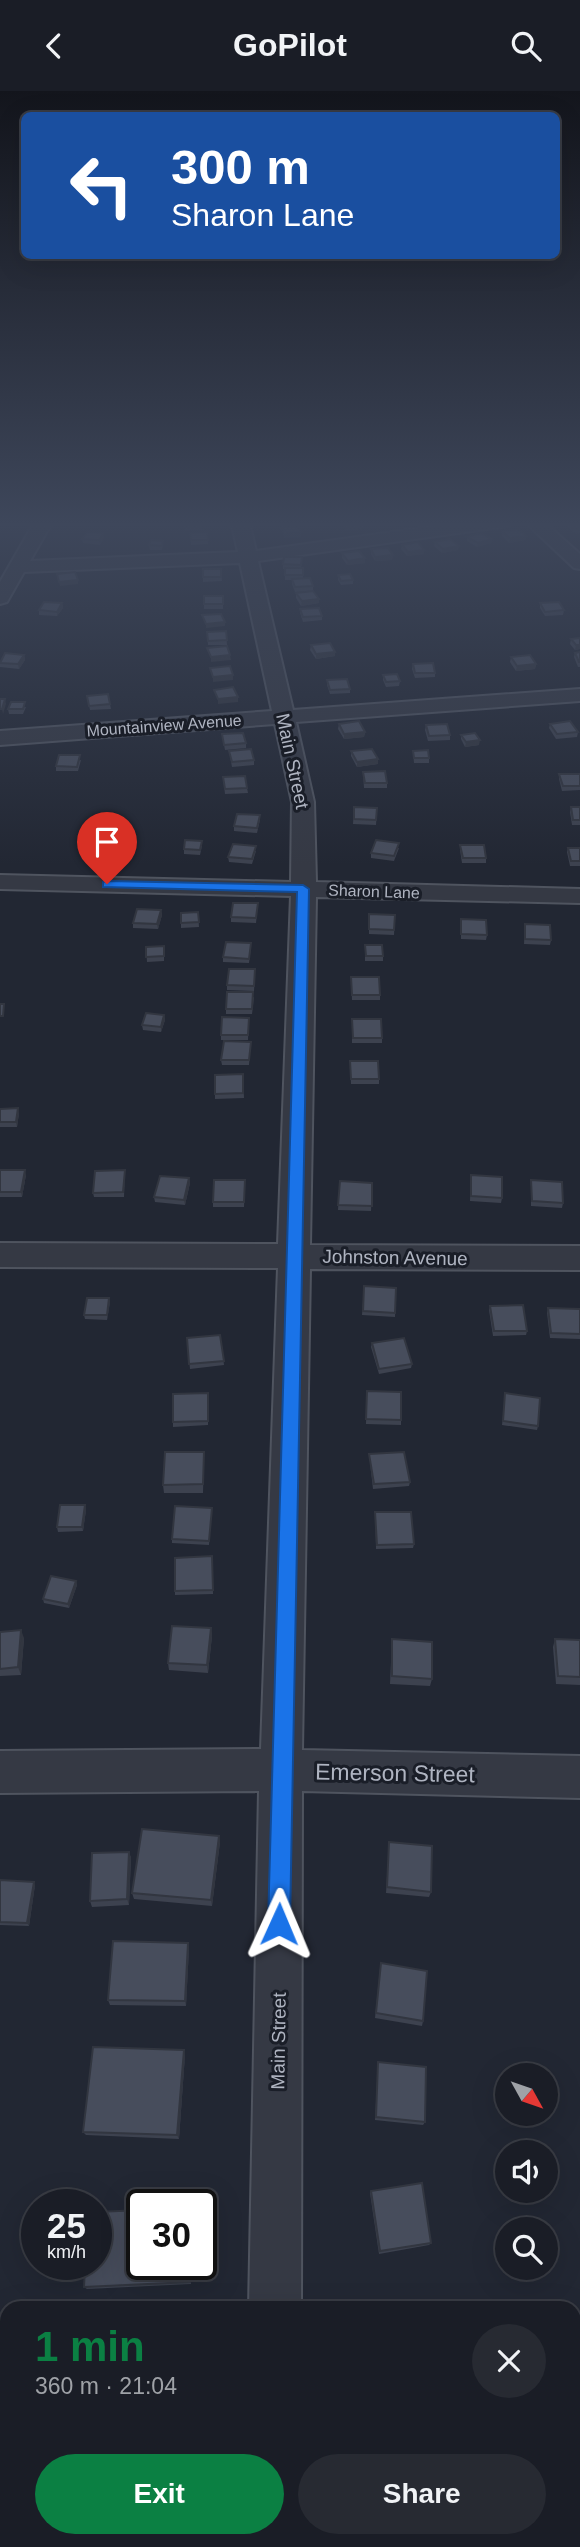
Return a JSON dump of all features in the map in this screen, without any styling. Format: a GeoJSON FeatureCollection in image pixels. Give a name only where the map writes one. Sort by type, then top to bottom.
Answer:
{"type":"FeatureCollection","features":[{"type":"Feature","properties":{"kind":"street","name":"Main Street"},"geometry":{"type":"LineString","coordinates":[[266,636],[304,811],[281,1770],[275,2301]]}},
{"type":"Feature","properties":{"kind":"street","name":"Mountainview Avenue"},"geometry":{"type":"LineString","coordinates":[[0,738],[580,695]]}},
{"type":"Feature","properties":{"kind":"street","name":"Sharon Lane"},"geometry":{"type":"LineString","coordinates":[[0,882],[580,896]]}},
{"type":"Feature","properties":{"kind":"street","name":"Johnston Avenue"},"geometry":{"type":"LineString","coordinates":[[0,1255],[580,1258]]}},
{"type":"Feature","properties":{"kind":"street","name":"Emerson Street"},"geometry":{"type":"LineString","coordinates":[[0,1772],[281,1770],[580,1777]]}},
{"type":"Feature","properties":{"kind":"building"},"geometry":{"type":"Polygon","coordinates":[[[207,636],[227,636],[227,640],[208,641],[207,636]]]}},
{"type":"Feature","properties":{"kind":"building"},"geometry":{"type":"Polygon","coordinates":[[[580,638],[580,645],[576,645],[571,639],[580,638]]]}},
{"type":"Feature","properties":{"kind":"building"},"geometry":{"type":"Polygon","coordinates":[[[330,643],[335,652],[316,654],[311,645],[330,643]]]}},
{"type":"Feature","properties":{"kind":"building"},"geometry":{"type":"Polygon","coordinates":[[[227,646],[230,655],[211,657],[207,648],[227,646]]]}},
{"type":"Feature","properties":{"kind":"building"},"geometry":{"type":"Polygon","coordinates":[[[5,653],[24,655],[18,664],[0,663],[5,653]]]}},
{"type":"Feature","properties":{"kind":"building"},"geometry":{"type":"Polygon","coordinates":[[[530,655],[536,664],[517,666],[511,657],[530,655]]]}},
{"type":"Feature","properties":{"kind":"building"},"geometry":{"type":"Polygon","coordinates":[[[433,663],[435,673],[415,673],[413,664],[433,663]]]}},
{"type":"Feature","properties":{"kind":"building"},"geometry":{"type":"Polygon","coordinates":[[[230,666],[233,675],[213,677],[210,668],[230,666]]]}},
{"type":"Feature","properties":{"kind":"building"},"geometry":{"type":"Polygon","coordinates":[[[397,674],[400,681],[386,682],[383,675],[397,674]]]}},
{"type":"Feature","properties":{"kind":"building"},"geometry":{"type":"Polygon","coordinates":[[[347,679],[350,689],[330,690],[327,680],[347,679]]]}},
{"type":"Feature","properties":{"kind":"building"},"geometry":{"type":"Polygon","coordinates":[[[233,687],[238,697],[218,699],[214,690],[233,687]]]}},
{"type":"Feature","properties":{"kind":"building"},"geometry":{"type":"Polygon","coordinates":[[[108,694],[110,704],[89,706],[87,696],[108,694]]]}},
{"type":"Feature","properties":{"kind":"building"},"geometry":{"type":"Polygon","coordinates":[[[0,699],[5,699],[2,709],[0,709],[0,699]]]}},
{"type":"Feature","properties":{"kind":"building"},"geometry":{"type":"Polygon","coordinates":[[[11,702],[25,702],[23,709],[8,709],[11,702]]]}},
{"type":"Feature","properties":{"kind":"building"},"geometry":{"type":"Polygon","coordinates":[[[359,721],[365,732],[344,734],[339,724],[359,721]]]}},
{"type":"Feature","properties":{"kind":"building"},"geometry":{"type":"Polygon","coordinates":[[[570,721],[578,732],[557,734],[550,724],[570,721]]]}},
{"type":"Feature","properties":{"kind":"building"},"geometry":{"type":"Polygon","coordinates":[[[447,724],[450,735],[429,736],[426,725],[447,724]]]}},
{"type":"Feature","properties":{"kind":"building"},"geometry":{"type":"Polygon","coordinates":[[[243,733],[246,743],[224,745],[222,734],[243,733]]]}},
{"type":"Feature","properties":{"kind":"building"},"geometry":{"type":"Polygon","coordinates":[[[475,733],[480,740],[466,742],[461,735],[475,733]]]}},
{"type":"Feature","properties":{"kind":"building"},"geometry":{"type":"Polygon","coordinates":[[[251,749],[254,760],[232,762],[229,751],[251,749]]]}},
{"type":"Feature","properties":{"kind":"building"},"geometry":{"type":"Polygon","coordinates":[[[372,749],[378,759],[357,762],[351,751],[372,749]]]}},
{"type":"Feature","properties":{"kind":"building"},"geometry":{"type":"Polygon","coordinates":[[[428,750],[429,758],[414,758],[413,751],[428,750]]]}},
{"type":"Feature","properties":{"kind":"building"},"geometry":{"type":"Polygon","coordinates":[[[59,755],[80,755],[77,767],[56,766],[59,755]]]}},
{"type":"Feature","properties":{"kind":"building"},"geometry":{"type":"Polygon","coordinates":[[[385,771],[387,783],[365,783],[363,772],[385,771]]]}},
{"type":"Feature","properties":{"kind":"building"},"geometry":{"type":"Polygon","coordinates":[[[559,774],[580,774],[580,786],[563,786],[559,774]]]}},
{"type":"Feature","properties":{"kind":"building"},"geometry":{"type":"Polygon","coordinates":[[[245,776],[247,788],[225,789],[223,777],[245,776]]]}},
{"type":"Feature","properties":{"kind":"building"},"geometry":{"type":"Polygon","coordinates":[[[354,807],[377,808],[376,820],[354,819],[354,807]]]}},
{"type":"Feature","properties":{"kind":"building"},"geometry":{"type":"Polygon","coordinates":[[[571,807],[580,807],[580,820],[573,820],[571,807]]]}},
{"type":"Feature","properties":{"kind":"building"},"geometry":{"type":"Polygon","coordinates":[[[237,814],[260,815],[257,828],[234,826],[237,814]]]}},
{"type":"Feature","properties":{"kind":"building"},"geometry":{"type":"Polygon","coordinates":[[[89,832],[112,833],[108,846],[85,845],[89,832]]]}},
{"type":"Feature","properties":{"kind":"building"},"geometry":{"type":"Polygon","coordinates":[[[185,840],[202,841],[200,850],[184,849],[185,840]]]}},
{"type":"Feature","properties":{"kind":"building"},"geometry":{"type":"Polygon","coordinates":[[[376,840],[399,843],[394,856],[371,853],[376,840]]]}},
{"type":"Feature","properties":{"kind":"building"},"geometry":{"type":"Polygon","coordinates":[[[233,844],[256,846],[252,859],[228,857],[233,844]]]}},
{"type":"Feature","properties":{"kind":"building"},"geometry":{"type":"Polygon","coordinates":[[[460,845],[484,845],[486,858],[463,858],[460,845]]]}},
{"type":"Feature","properties":{"kind":"building"},"geometry":{"type":"Polygon","coordinates":[[[568,848],[580,848],[580,861],[571,861],[568,848]]]}},
{"type":"Feature","properties":{"kind":"building"},"geometry":{"type":"Polygon","coordinates":[[[233,903],[258,903],[256,918],[231,917],[233,903]]]}},
{"type":"Feature","properties":{"kind":"building"},"geometry":{"type":"Polygon","coordinates":[[[137,909],[161,910],[157,924],[133,923],[137,909]]]}},
{"type":"Feature","properties":{"kind":"building"},"geometry":{"type":"Polygon","coordinates":[[[198,912],[199,922],[181,923],[181,913],[198,912]]]}},
{"type":"Feature","properties":{"kind":"building"},"geometry":{"type":"Polygon","coordinates":[[[369,914],[395,915],[394,930],[369,929],[369,914]]]}},
{"type":"Feature","properties":{"kind":"building"},"geometry":{"type":"Polygon","coordinates":[[[461,919],[486,920],[487,935],[461,934],[461,919]]]}},
{"type":"Feature","properties":{"kind":"building"},"geometry":{"type":"Polygon","coordinates":[[[525,924],[550,925],[551,940],[525,939],[525,924]]]}},
{"type":"Feature","properties":{"kind":"building"},"geometry":{"type":"Polygon","coordinates":[[[226,942],[251,943],[249,959],[223,957],[226,942]]]}},
{"type":"Feature","properties":{"kind":"building"},"geometry":{"type":"Polygon","coordinates":[[[365,945],[382,945],[383,956],[366,956],[365,945]]]}},
{"type":"Feature","properties":{"kind":"building"},"geometry":{"type":"Polygon","coordinates":[[[164,946],[164,956],[146,957],[146,947],[164,946]]]}},
{"type":"Feature","properties":{"kind":"building"},"geometry":{"type":"Polygon","coordinates":[[[229,969],[255,969],[254,986],[227,985],[229,969]]]}},
{"type":"Feature","properties":{"kind":"building"},"geometry":{"type":"Polygon","coordinates":[[[351,977],[379,977],[380,995],[352,995],[351,977]]]}},
{"type":"Feature","properties":{"kind":"building"},"geometry":{"type":"Polygon","coordinates":[[[227,992],[253,992],[252,1009],[226,1009],[227,992]]]}},
{"type":"Feature","properties":{"kind":"building"},"geometry":{"type":"Polygon","coordinates":[[[0,1004],[4,1004],[3,1016],[0,1016],[0,1004]]]}},
{"type":"Feature","properties":{"kind":"building"},"geometry":{"type":"Polygon","coordinates":[[[146,1013],[164,1015],[161,1027],[142,1025],[146,1013]]]}},
{"type":"Feature","properties":{"kind":"building"},"geometry":{"type":"Polygon","coordinates":[[[222,1017],[249,1018],[248,1035],[221,1035],[222,1017]]]}},
{"type":"Feature","properties":{"kind":"building"},"geometry":{"type":"Polygon","coordinates":[[[352,1019],[381,1019],[382,1038],[353,1038],[352,1019]]]}},
{"type":"Feature","properties":{"kind":"building"},"geometry":{"type":"Polygon","coordinates":[[[224,1041],[251,1042],[249,1060],[221,1060],[224,1041]]]}},
{"type":"Feature","properties":{"kind":"building"},"geometry":{"type":"Polygon","coordinates":[[[350,1061],[378,1061],[379,1079],[351,1079],[350,1061]]]}},
{"type":"Feature","properties":{"kind":"building"},"geometry":{"type":"Polygon","coordinates":[[[243,1074],[243,1093],[215,1094],[215,1075],[243,1074]]]}},
{"type":"Feature","properties":{"kind":"building"},"geometry":{"type":"Polygon","coordinates":[[[18,1108],[16,1122],[0,1122],[0,1109],[18,1108]]]}},
{"type":"Feature","properties":{"kind":"building"},"geometry":{"type":"Polygon","coordinates":[[[0,1170],[25,1170],[21,1192],[0,1192],[0,1170]]]}},
{"type":"Feature","properties":{"kind":"building"},"geometry":{"type":"Polygon","coordinates":[[[125,1170],[123,1192],[93,1193],[95,1171],[125,1170]]]}},
{"type":"Feature","properties":{"kind":"building"},"geometry":{"type":"Polygon","coordinates":[[[471,1175],[502,1177],[502,1198],[471,1196],[471,1175]]]}},
{"type":"Feature","properties":{"kind":"building"},"geometry":{"type":"Polygon","coordinates":[[[160,1176],[189,1178],[184,1200],[154,1197],[160,1176]]]}},
{"type":"Feature","properties":{"kind":"building"},"geometry":{"type":"Polygon","coordinates":[[[214,1180],[245,1180],[244,1202],[213,1202],[214,1180]]]}},
{"type":"Feature","properties":{"kind":"building"},"geometry":{"type":"Polygon","coordinates":[[[531,1180],[562,1182],[563,1203],[532,1201],[531,1180]]]}},
{"type":"Feature","properties":{"kind":"building"},"geometry":{"type":"Polygon","coordinates":[[[340,1181],[372,1183],[372,1206],[338,1205],[340,1181]]]}},
{"type":"Feature","properties":{"kind":"building"},"geometry":{"type":"Polygon","coordinates":[[[364,1286],[396,1288],[395,1313],[363,1311],[364,1286]]]}},
{"type":"Feature","properties":{"kind":"building"},"geometry":{"type":"Polygon","coordinates":[[[87,1298],[109,1298],[107,1315],[84,1315],[87,1298]]]}},
{"type":"Feature","properties":{"kind":"building"},"geometry":{"type":"Polygon","coordinates":[[[523,1305],[527,1331],[494,1331],[490,1306],[523,1305]]]}},
{"type":"Feature","properties":{"kind":"building"},"geometry":{"type":"Polygon","coordinates":[[[548,1308],[580,1309],[580,1334],[551,1333],[548,1308]]]}},
{"type":"Feature","properties":{"kind":"building"},"geometry":{"type":"Polygon","coordinates":[[[220,1335],[224,1361],[189,1364],[187,1338],[220,1335]]]}},
{"type":"Feature","properties":{"kind":"building"},"geometry":{"type":"Polygon","coordinates":[[[404,1338],[412,1364],[379,1369],[372,1343],[404,1338]]]}},
{"type":"Feature","properties":{"kind":"building"},"geometry":{"type":"Polygon","coordinates":[[[367,1391],[401,1392],[401,1420],[366,1419],[367,1391]]]}},
{"type":"Feature","properties":{"kind":"building"},"geometry":{"type":"Polygon","coordinates":[[[208,1393],[208,1421],[173,1422],[173,1394],[208,1393]]]}},
{"type":"Feature","properties":{"kind":"building"},"geometry":{"type":"Polygon","coordinates":[[[505,1393],[540,1398],[538,1426],[503,1421],[505,1393]]]}},
{"type":"Feature","properties":{"kind":"building"},"geometry":{"type":"Polygon","coordinates":[[[165,1452],[204,1452],[203,1484],[163,1485],[165,1452]]]}},
{"type":"Feature","properties":{"kind":"building"},"geometry":{"type":"Polygon","coordinates":[[[404,1452],[410,1482],[374,1484],[369,1454],[404,1452]]]}},
{"type":"Feature","properties":{"kind":"building"},"geometry":{"type":"Polygon","coordinates":[[[60,1505],[85,1505],[82,1527],[57,1527],[60,1505]]]}},
{"type":"Feature","properties":{"kind":"building"},"geometry":{"type":"Polygon","coordinates":[[[175,1506],[212,1508],[209,1541],[172,1539],[175,1506]]]}},
{"type":"Feature","properties":{"kind":"building"},"geometry":{"type":"Polygon","coordinates":[[[375,1512],[411,1512],[414,1544],[377,1545],[375,1512]]]}},
{"type":"Feature","properties":{"kind":"building"},"geometry":{"type":"Polygon","coordinates":[[[212,1556],[213,1590],[175,1591],[175,1558],[212,1556]]]}},
{"type":"Feature","properties":{"kind":"building"},"geometry":{"type":"Polygon","coordinates":[[[51,1576],[76,1581],[68,1604],[43,1599],[51,1576]]]}},
{"type":"Feature","properties":{"kind":"building"},"geometry":{"type":"Polygon","coordinates":[[[172,1626],[211,1628],[207,1665],[168,1663],[172,1626]]]}},
{"type":"Feature","properties":{"kind":"building"},"geometry":{"type":"Polygon","coordinates":[[[21,1630],[18,1667],[0,1669],[0,1632],[21,1630]]]}},
{"type":"Feature","properties":{"kind":"building"},"geometry":{"type":"Polygon","coordinates":[[[392,1639],[432,1642],[432,1679],[392,1676],[392,1639]]]}},
{"type":"Feature","properties":{"kind":"building"},"geometry":{"type":"Polygon","coordinates":[[[555,1639],[580,1640],[580,1677],[558,1676],[555,1639]]]}},
{"type":"Feature","properties":{"kind":"building"},"geometry":{"type":"Polygon","coordinates":[[[142,1829],[219,1836],[211,1900],[132,1893],[142,1829]]]}},
{"type":"Feature","properties":{"kind":"building"},"geometry":{"type":"Polygon","coordinates":[[[389,1842],[432,1846],[431,1892],[387,1887],[389,1842]]]}},
{"type":"Feature","properties":{"kind":"building"},"geometry":{"type":"Polygon","coordinates":[[[129,1852],[127,1899],[90,1901],[92,1853],[129,1852]]]}},
{"type":"Feature","properties":{"kind":"building"},"geometry":{"type":"Polygon","coordinates":[[[0,1880],[34,1882],[27,1923],[0,1922],[0,1880]]]}},
{"type":"Feature","properties":{"kind":"building"},"geometry":{"type":"Polygon","coordinates":[[[113,1941],[188,1943],[185,2001],[108,2000],[113,1941]]]}},
{"type":"Feature","properties":{"kind":"building"},"geometry":{"type":"Polygon","coordinates":[[[381,1963],[427,1971],[423,2021],[376,2013],[381,1963]]]}},
{"type":"Feature","properties":{"kind":"building"},"geometry":{"type":"Polygon","coordinates":[[[93,2047],[184,2050],[177,2135],[83,2132],[93,2047]]]}},
{"type":"Feature","properties":{"kind":"building"},"geometry":{"type":"Polygon","coordinates":[[[378,2062],[426,2067],[425,2122],[376,2117],[378,2062]]]}},
{"type":"Feature","properties":{"kind":"building"},"geometry":{"type":"Polygon","coordinates":[[[422,2183],[431,2243],[380,2251],[371,2191],[422,2183]]]}},
{"type":"Feature","properties":{"kind":"building"},"geometry":{"type":"Polygon","coordinates":[[[112,2211],[126,2211],[126,2280],[190,2282],[84,2287],[84,2280],[112,2280],[112,2211]]]}},
{"type":"Feature","properties":{"kind":"route"},"geometry":{"type":"LineString","coordinates":[[107,884],[303,889],[279,1924]]}}]}
